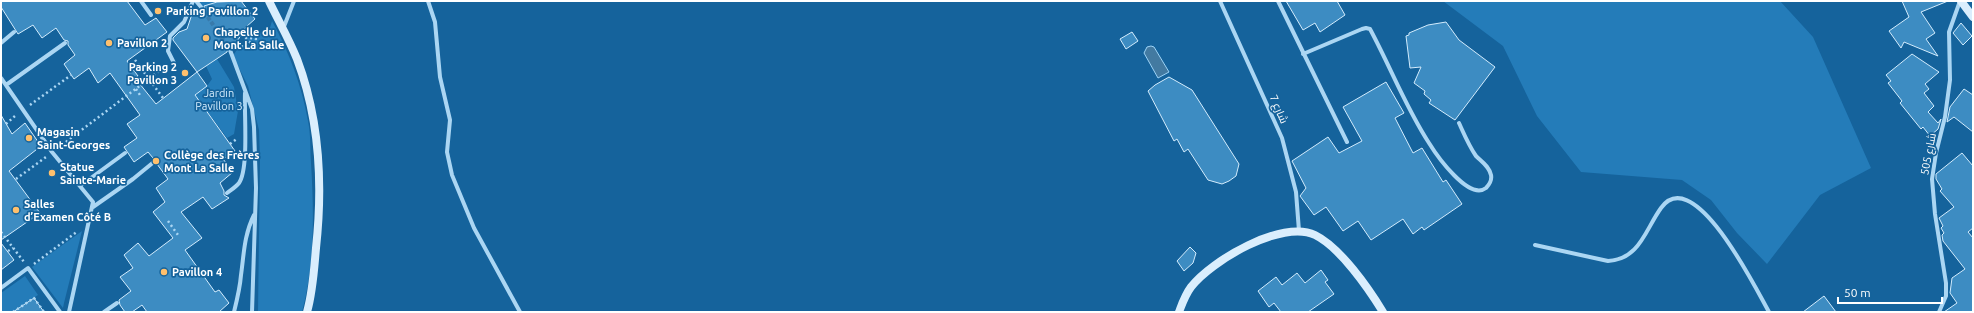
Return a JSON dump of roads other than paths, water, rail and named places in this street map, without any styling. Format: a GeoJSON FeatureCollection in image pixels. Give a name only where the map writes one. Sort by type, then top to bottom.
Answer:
{"type":"FeatureCollection","features":[{"type":"Feature","properties":{"kind":"street"},"geometry":{"type":"LineString","coordinates":[[141,1],[151,15]]}},
{"type":"Feature","properties":{"kind":"street"},"geometry":{"type":"LineString","coordinates":[[174,63],[168,51],[170,36],[184,22],[194,1],[201,7]]}},
{"type":"Feature","properties":{"kind":"street"},"geometry":{"type":"LineString","coordinates":[[269,1],[298,61],[314,123],[319,162],[319,217],[308,312]]}},
{"type":"Feature","properties":{"kind":"street"},"geometry":{"type":"LineString","coordinates":[[283,29],[294,1]]}},
{"type":"Feature","properties":{"kind":"street"},"geometry":{"type":"LineString","coordinates":[[428,1],[435,22],[440,77],[450,120],[447,152],[452,175],[474,228],[520,312]]}},
{"type":"Feature","properties":{"kind":"street","name":"شارع 7"},"geometry":{"type":"LineString","coordinates":[[1220,1],[1282,138],[1296,192],[1299,231]]}},
{"type":"Feature","properties":{"kind":"street"},"geometry":{"type":"LineString","coordinates":[[1278,1],[1347,142]]}},
{"type":"Feature","properties":{"kind":"street"},"geometry":{"type":"LineString","coordinates":[[1960,1],[1973,18]]}},
{"type":"Feature","properties":{"kind":"street","name":"شارع 505"},"geometry":{"type":"LineString","coordinates":[[1939,312],[1946,296],[1946,283],[1935,214],[1932,178],[1949,95],[1951,70],[1949,32],[1960,1]]}},
{"type":"Feature","properties":{"kind":"street"},"geometry":{"type":"LineString","coordinates":[[1303,54],[1362,29],[1370,29],[1428,143],[1446,166],[1466,187],[1474,191],[1482,190],[1489,185],[1491,177],[1489,169],[1476,155],[1459,124]]}},
{"type":"Feature","properties":{"kind":"street"},"geometry":{"type":"LineString","coordinates":[[1,42],[14,32]]}},
{"type":"Feature","properties":{"kind":"street"},"geometry":{"type":"LineString","coordinates":[[6,85],[65,43]]}},
{"type":"Feature","properties":{"kind":"street"},"geometry":{"type":"LineString","coordinates":[[230,50],[252,109],[254,127],[255,213],[252,312]]}},
{"type":"Feature","properties":{"kind":"street"},"geometry":{"type":"LineString","coordinates":[[1,78],[52,152],[93,202],[69,312]]}},
{"type":"Feature","properties":{"kind":"street"},"geometry":{"type":"LineString","coordinates":[[227,193],[239,183],[243,174],[245,162],[245,89]]}},
{"type":"Feature","properties":{"kind":"street"},"geometry":{"type":"LineString","coordinates":[[80,186],[125,152]]}},
{"type":"Feature","properties":{"kind":"street"},"geometry":{"type":"LineString","coordinates":[[93,207],[133,180],[155,161]]}},
{"type":"Feature","properties":{"kind":"street"},"geometry":{"type":"LineString","coordinates":[[1535,245],[1608,261],[1617,261],[1632,253],[1662,206],[1671,199],[1683,198],[1694,204],[1725,237],[1740,258],[1769,312]]}},
{"type":"Feature","properties":{"kind":"street"},"geometry":{"type":"LineString","coordinates":[[234,312],[242,275],[244,242],[247,228],[255,213]]}},
{"type":"Feature","properties":{"kind":"street"},"geometry":{"type":"LineString","coordinates":[[1179,312],[1190,288],[1214,265],[1233,253],[1258,242],[1281,234],[1299,231],[1314,234],[1334,249],[1360,278],[1383,312]]}},
{"type":"Feature","properties":{"kind":"street"},"geometry":{"type":"LineString","coordinates":[[1,288],[28,268],[60,312]]}},
{"type":"Feature","properties":{"kind":"street"},"geometry":{"type":"LineString","coordinates":[[104,312],[117,303]]}},
{"type":"Feature","properties":{"kind":"tunnel"},"geometry":{"type":"LineString","coordinates":[[201,7],[230,50]]}},
{"type":"Feature","properties":{"kind":"place","name":"Parking Pavillon 2"},"geometry":{"type":"Point","coordinates":[158,11]}},
{"type":"Feature","properties":{"kind":"place","name":"Chapelle du Mont La Salle"},"geometry":{"type":"Point","coordinates":[206,38]}},
{"type":"Feature","properties":{"kind":"place","name":"Pavillon 2"},"geometry":{"type":"Point","coordinates":[109,43]}},
{"type":"Feature","properties":{"kind":"place","name":"Parking 2 Pavillon 3"},"geometry":{"type":"Point","coordinates":[185,73]}},
{"type":"Feature","properties":{"kind":"place","name":"Magasin Saint-Georges"},"geometry":{"type":"Point","coordinates":[29,138]}},
{"type":"Feature","properties":{"kind":"place","name":"Collège des Frères Mont La Salle"},"geometry":{"type":"Point","coordinates":[156,161]}},
{"type":"Feature","properties":{"kind":"place","name":"Statue Sainte-Marie"},"geometry":{"type":"Point","coordinates":[52,173]}},
{"type":"Feature","properties":{"kind":"place","name":"Salles d’Examen Côté B"},"geometry":{"type":"Point","coordinates":[16,210]}},
{"type":"Feature","properties":{"kind":"place","name":"Pavillon 4"},"geometry":{"type":"Point","coordinates":[164,272]}},
{"type":"Feature","properties":{"kind":"park label","name":"Jardin Pavillon 3"},"geometry":{"type":"Point","coordinates":[219,99]}}]}
